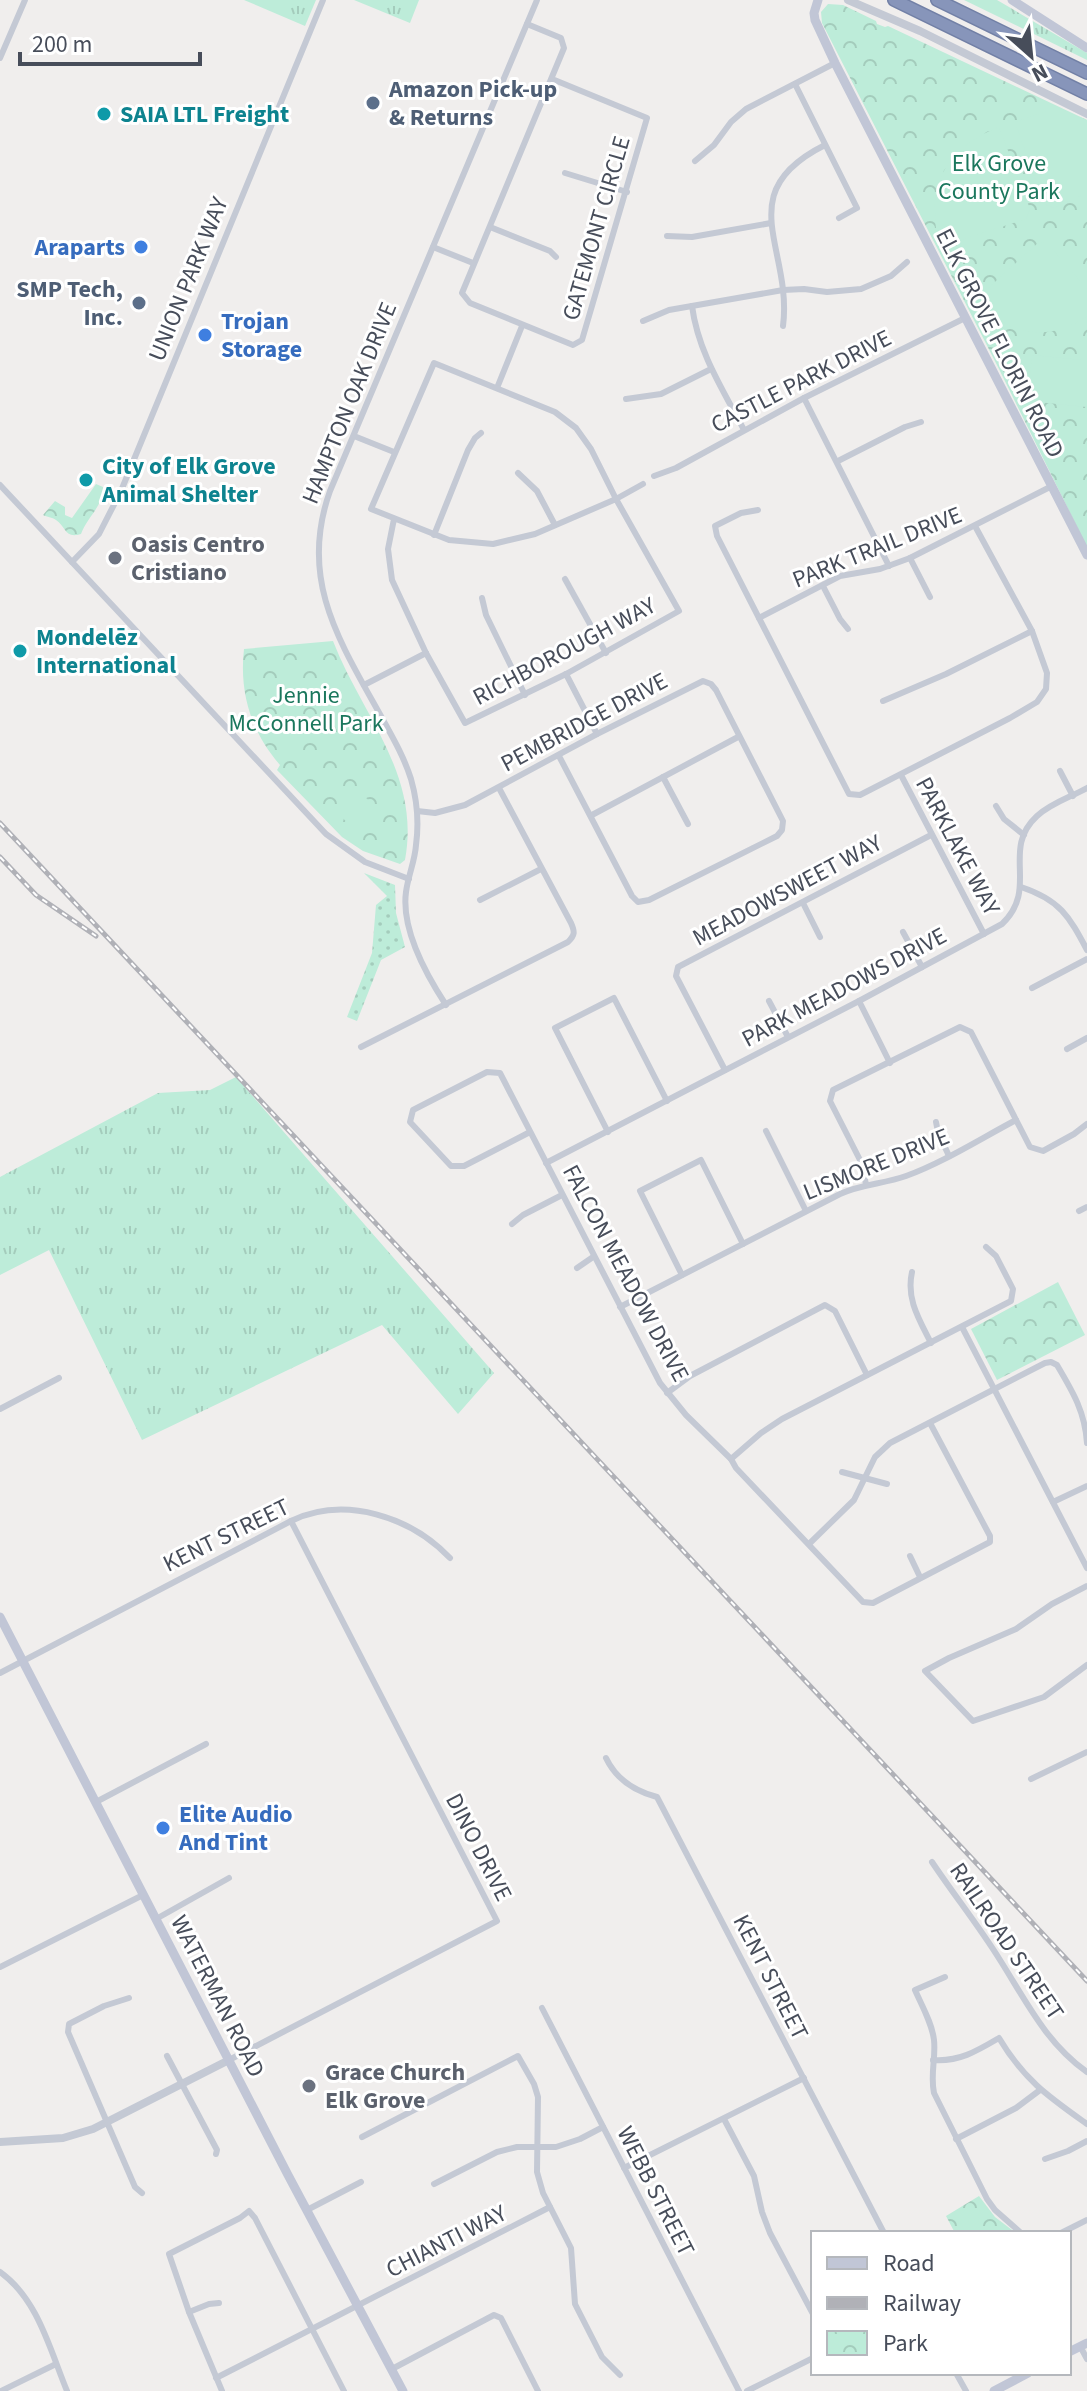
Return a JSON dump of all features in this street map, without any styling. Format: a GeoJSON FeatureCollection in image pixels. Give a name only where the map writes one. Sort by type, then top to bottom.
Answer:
{"type":"FeatureCollection","features":[{"type":"Feature","properties":{"kind":"highway"},"geometry":{"type":"LineString","coordinates":[[894,0],[1087,94]]}},
{"type":"Feature","properties":{"kind":"highway"},"geometry":{"type":"LineString","coordinates":[[937,0],[1087,73]]}},
{"type":"Feature","properties":{"kind":"main road","name":"ELK GROVE FLORIN ROAD"},"geometry":{"type":"LineString","coordinates":[[810,0],[810,20],[835,63]]}},
{"type":"Feature","properties":{"kind":"main road","name":"ELK GROVE FLORIN ROAD"},"geometry":{"type":"LineString","coordinates":[[818,0],[815,20],[835,63],[1087,555]]}},
{"type":"Feature","properties":{"kind":"main road"},"geometry":{"type":"LineString","coordinates":[[1012,0],[1087,48]]}},
{"type":"Feature","properties":{"kind":"main road","name":"WATERMAN ROAD"},"geometry":{"type":"LineString","coordinates":[[0,1617],[403,2391]]}},
{"type":"Feature","properties":{"kind":"main road"},"geometry":{"type":"LineString","coordinates":[[994,2391],[1024,2375]]}},
{"type":"Feature","properties":{"kind":"street"},"geometry":{"type":"LineString","coordinates":[[0,58],[25,0]]}},
{"type":"Feature","properties":{"kind":"street","name":"UNION PARK WAY"},"geometry":{"type":"LineString","coordinates":[[72,562],[99,534],[121,491],[323,0]]}},
{"type":"Feature","properties":{"kind":"street","name":"HAMPTON OAK DRIVE"},"geometry":{"type":"LineString","coordinates":[[446,1005],[410,931],[406,892],[416,846],[417,811],[411,779],[330,615],[320,582],[317,558],[320,524],[324,507],[537,0]]}},
{"type":"Feature","properties":{"kind":"street"},"geometry":{"type":"LineString","coordinates":[[848,0],[920,31],[1087,114]]}},
{"type":"Feature","properties":{"kind":"street"},"geometry":{"type":"LineString","coordinates":[[433,247],[473,263],[490,227],[564,48],[561,38],[527,24]]}},
{"type":"Feature","properties":{"kind":"street"},"geometry":{"type":"LineString","coordinates":[[695,161],[714,145],[741,113],[835,63]]}},
{"type":"Feature","properties":{"kind":"street","name":"GATEMONT CIRCLE"},"geometry":{"type":"LineString","coordinates":[[473,263],[462,293],[470,303],[573,345],[582,340],[647,118],[552,79]]}},
{"type":"Feature","properties":{"kind":"street"},"geometry":{"type":"LineString","coordinates":[[795,84],[857,208],[839,218]]}},
{"type":"Feature","properties":{"kind":"street"},"geometry":{"type":"LineString","coordinates":[[783,326],[783,290],[771,223],[772,201],[783,175],[799,159],[825,145]]}},
{"type":"Feature","properties":{"kind":"street"},"geometry":{"type":"LineString","coordinates":[[565,173],[627,192]]}},
{"type":"Feature","properties":{"kind":"street"},"geometry":{"type":"LineString","coordinates":[[667,236],[692,237],[771,223]]}},
{"type":"Feature","properties":{"kind":"street"},"geometry":{"type":"LineString","coordinates":[[490,227],[550,251],[556,257]]}},
{"type":"Feature","properties":{"kind":"street"},"geometry":{"type":"LineString","coordinates":[[643,321],[663,312],[783,290],[855,290],[879,282],[907,262]]}},
{"type":"Feature","properties":{"kind":"street"},"geometry":{"type":"LineString","coordinates":[[692,306],[697,333],[711,369],[744,430]]}},
{"type":"Feature","properties":{"kind":"street","name":"CASTLE PARK DRIVE"},"geometry":{"type":"LineString","coordinates":[[654,476],[676,468],[804,398],[965,318]]}},
{"type":"Feature","properties":{"kind":"street"},"geometry":{"type":"LineString","coordinates":[[497,388],[522,326]]}},
{"type":"Feature","properties":{"kind":"street"},"geometry":{"type":"LineString","coordinates":[[616,499],[591,449],[569,422],[555,412],[434,363],[371,509],[434,535],[464,543],[493,544],[522,539],[616,499],[643,484]]}},
{"type":"Feature","properties":{"kind":"street"},"geometry":{"type":"LineString","coordinates":[[626,399],[661,394],[711,369]]}},
{"type":"Feature","properties":{"kind":"street"},"geometry":{"type":"LineString","coordinates":[[804,398],[889,566]]}},
{"type":"Feature","properties":{"kind":"street"},"geometry":{"type":"LineString","coordinates":[[838,461],[921,422]]}},
{"type":"Feature","properties":{"kind":"street"},"geometry":{"type":"LineString","coordinates":[[434,535],[471,444],[481,433]]}},
{"type":"Feature","properties":{"kind":"street"},"geometry":{"type":"LineString","coordinates":[[354,436],[394,452]]}},
{"type":"Feature","properties":{"kind":"street"},"geometry":{"type":"LineString","coordinates":[[518,473],[537,491],[555,525]]}},
{"type":"Feature","properties":{"kind":"street"},"geometry":{"type":"LineString","coordinates":[[0,485],[326,834],[365,862],[409,879]]}},
{"type":"Feature","properties":{"kind":"street","name":"PARK TRAIL DRIVE"},"geometry":{"type":"LineString","coordinates":[[759,618],[847,574],[889,566],[910,558],[1052,486]]}},
{"type":"Feature","properties":{"kind":"street","name":"RICHBOROUGH WAY"},"geometry":{"type":"LineString","coordinates":[[394,519],[388,549],[390,573],[426,653],[465,723],[566,674],[679,611],[616,499]]}},
{"type":"Feature","properties":{"kind":"street"},"geometry":{"type":"LineString","coordinates":[[758,510],[741,513],[715,526],[717,536],[849,794],[860,795],[1010,718],[1042,697],[1046,689],[1047,673],[1032,631],[975,526]]}},
{"type":"Feature","properties":{"kind":"street"},"geometry":{"type":"LineString","coordinates":[[910,558],[930,597]]}},
{"type":"Feature","properties":{"kind":"street"},"geometry":{"type":"LineString","coordinates":[[565,579],[606,653]]}},
{"type":"Feature","properties":{"kind":"street"},"geometry":{"type":"LineString","coordinates":[[823,586],[848,629]]}},
{"type":"Feature","properties":{"kind":"street"},"geometry":{"type":"LineString","coordinates":[[482,598],[486,615],[525,695]]}},
{"type":"Feature","properties":{"kind":"street"},"geometry":{"type":"LineString","coordinates":[[883,701],[1032,631]]}},
{"type":"Feature","properties":{"kind":"street"},"geometry":{"type":"LineString","coordinates":[[364,685],[426,653]]}},
{"type":"Feature","properties":{"kind":"street"},"geometry":{"type":"LineString","coordinates":[[566,674],[597,734]]}},
{"type":"Feature","properties":{"kind":"street","name":"PEMBRIDGE DRIVE"},"geometry":{"type":"LineString","coordinates":[[417,811],[435,813],[456,808],[703,681],[714,687],[738,737]]}},
{"type":"Feature","properties":{"kind":"street"},"geometry":{"type":"LineString","coordinates":[[559,756],[632,896],[638,902],[649,900],[777,836],[782,830],[783,821],[738,737],[592,815]]}},
{"type":"Feature","properties":{"kind":"street"},"geometry":{"type":"LineString","coordinates":[[1060,771],[1073,796]]}},
{"type":"Feature","properties":{"kind":"street","name":"PARKLAKE WAY"},"geometry":{"type":"LineString","coordinates":[[901,775],[984,934]]}},
{"type":"Feature","properties":{"kind":"street"},"geometry":{"type":"LineString","coordinates":[[663,777],[688,824]]}},
{"type":"Feature","properties":{"kind":"street"},"geometry":{"type":"LineString","coordinates":[[361,1047],[573,937],[571,923],[499,788]]}},
{"type":"Feature","properties":{"kind":"street"},"geometry":{"type":"LineString","coordinates":[[996,806],[1008,824],[1024,835],[1038,815],[1087,788]]}},
{"type":"Feature","properties":{"kind":"street","name":"MEADOWSWEET WAY"},"geometry":{"type":"LineString","coordinates":[[725,1070],[676,976],[678,967],[931,835]]}},
{"type":"Feature","properties":{"kind":"street","name":"PARK MEADOWS DRIVE"},"geometry":{"type":"LineString","coordinates":[[546,1163],[1002,924],[1018,903],[1021,887],[1019,854],[1024,835]]}},
{"type":"Feature","properties":{"kind":"street"},"geometry":{"type":"LineString","coordinates":[[480,900],[541,869]]}},
{"type":"Feature","properties":{"kind":"street"},"geometry":{"type":"LineString","coordinates":[[1021,887],[1039,893],[1060,906],[1087,950]]}},
{"type":"Feature","properties":{"kind":"street"},"geometry":{"type":"LineString","coordinates":[[803,903],[820,937]]}},
{"type":"Feature","properties":{"kind":"street"},"geometry":{"type":"LineString","coordinates":[[903,932],[922,967]]}},
{"type":"Feature","properties":{"kind":"street"},"geometry":{"type":"LineString","coordinates":[[1032,988],[1087,959]]}},
{"type":"Feature","properties":{"kind":"street"},"geometry":{"type":"LineString","coordinates":[[608,1132],[555,1028],[614,998],[667,1101]]}},
{"type":"Feature","properties":{"kind":"street"},"geometry":{"type":"LineString","coordinates":[[769,1001],[788,1037]]}},
{"type":"Feature","properties":{"kind":"street"},"geometry":{"type":"LineString","coordinates":[[859,1001],[890,1063]]}},
{"type":"Feature","properties":{"kind":"street"},"geometry":{"type":"LineString","coordinates":[[866,1184],[860,1160],[830,1101],[833,1090],[960,1027],[971,1032],[1030,1147],[1043,1151],[1087,1124]]}},
{"type":"Feature","properties":{"kind":"street"},"geometry":{"type":"LineString","coordinates":[[1067,1049],[1087,1038]]}},
{"type":"Feature","properties":{"kind":"street","name":"FALCON MEADOW DRIVE"},"geometry":{"type":"LineString","coordinates":[[530,1132],[464,1166],[451,1166],[410,1122],[413,1110],[487,1072],[500,1073],[546,1163],[593,1257],[667,1393],[863,1602],[873,1603],[990,1542],[990,1536],[930,1423]]}},
{"type":"Feature","properties":{"kind":"street","name":"LISMORE DRIVE"},"geometry":{"type":"LineString","coordinates":[[620,1307],[849,1190],[901,1178],[1016,1120]]}},
{"type":"Feature","properties":{"kind":"street"},"geometry":{"type":"LineString","coordinates":[[936,1122],[949,1156]]}},
{"type":"Feature","properties":{"kind":"street"},"geometry":{"type":"LineString","coordinates":[[766,1131],[806,1211]]}},
{"type":"Feature","properties":{"kind":"street"},"geometry":{"type":"LineString","coordinates":[[682,1275],[640,1191],[701,1160],[743,1244]]}},
{"type":"Feature","properties":{"kind":"street"},"geometry":{"type":"LineString","coordinates":[[512,1224],[562,1195]]}},
{"type":"Feature","properties":{"kind":"street"},"geometry":{"type":"LineString","coordinates":[[1079,1211],[1087,1207]]}},
{"type":"Feature","properties":{"kind":"street"},"geometry":{"type":"LineString","coordinates":[[731,1459],[772,1426],[1011,1301],[1013,1289],[996,1256],[986,1247]]}},
{"type":"Feature","properties":{"kind":"street"},"geometry":{"type":"LineString","coordinates":[[577,1268],[593,1257]]}},
{"type":"Feature","properties":{"kind":"street"},"geometry":{"type":"LineString","coordinates":[[912,1272],[909,1290],[911,1303],[931,1343]]}},
{"type":"Feature","properties":{"kind":"street"},"geometry":{"type":"LineString","coordinates":[[667,1393],[690,1376],[825,1305],[835,1311],[867,1375]]}},
{"type":"Feature","properties":{"kind":"street"},"geometry":{"type":"LineString","coordinates":[[962,1327],[1087,1568]]}},
{"type":"Feature","properties":{"kind":"street"},"geometry":{"type":"LineString","coordinates":[[810,1543],[854,1500],[875,1457],[885,1447],[1045,1363],[1054,1363],[1083,1412],[1087,1443]]}},
{"type":"Feature","properties":{"kind":"street"},"geometry":{"type":"LineString","coordinates":[[0,1409],[59,1378]]}},
{"type":"Feature","properties":{"kind":"street"},"geometry":{"type":"LineString","coordinates":[[842,1472],[887,1484]]}},
{"type":"Feature","properties":{"kind":"street"},"geometry":{"type":"LineString","coordinates":[[1053,1502],[1087,1486]]}},
{"type":"Feature","properties":{"kind":"street","name":"KENT STREET"},"geometry":{"type":"LineString","coordinates":[[0,1673],[291,1521],[316,1513],[378,1514],[405,1523],[450,1558]]}},
{"type":"Feature","properties":{"kind":"street","name":"DINO DRIVE"},"geometry":{"type":"LineString","coordinates":[[229,2060],[497,1921],[291,1521]]}},
{"type":"Feature","properties":{"kind":"street"},"geometry":{"type":"LineString","coordinates":[[910,1556],[920,1577]]}},
{"type":"Feature","properties":{"kind":"street"},"geometry":{"type":"LineString","coordinates":[[1087,1586],[1052,1604],[1016,1629],[925,1671],[973,1721],[1044,1697],[1087,1665]]}},
{"type":"Feature","properties":{"kind":"street"},"geometry":{"type":"LineString","coordinates":[[96,1802],[206,1744]]}},
{"type":"Feature","properties":{"kind":"street"},"geometry":{"type":"LineString","coordinates":[[1031,1779],[1087,1752]]}},
{"type":"Feature","properties":{"kind":"street","name":"KENT STREET"},"geometry":{"type":"LineString","coordinates":[[606,1758],[622,1780],[657,1797],[883,2231]]}},
{"type":"Feature","properties":{"kind":"street","name":"RAILROAD STREET"},"geometry":{"type":"LineString","coordinates":[[932,1862],[999,1958],[1042,2029],[1087,2072]]}},
{"type":"Feature","properties":{"kind":"street"},"geometry":{"type":"LineString","coordinates":[[156,1919],[229,1878]]}},
{"type":"Feature","properties":{"kind":"street"},"geometry":{"type":"LineString","coordinates":[[0,1967],[143,1895]]}},
{"type":"Feature","properties":{"kind":"street"},"geometry":{"type":"LineString","coordinates":[[945,1977],[915,1990],[933,2033],[934,2093],[990,2205],[1019,2231]]}},
{"type":"Feature","properties":{"kind":"street"},"geometry":{"type":"LineString","coordinates":[[129,1998],[104,2006],[69,2024],[68,2032],[135,2187],[142,2193]]}},
{"type":"Feature","properties":{"kind":"street","name":"WEBB STREET"},"geometry":{"type":"LineString","coordinates":[[542,2008],[739,2391]]}},
{"type":"Feature","properties":{"kind":"street"},"geometry":{"type":"LineString","coordinates":[[933,2060],[965,2057],[999,2038],[1040,2090],[1087,2124]]}},
{"type":"Feature","properties":{"kind":"street"},"geometry":{"type":"LineString","coordinates":[[167,2056],[217,2150],[216,2154]]}},
{"type":"Feature","properties":{"kind":"street"},"geometry":{"type":"LineString","coordinates":[[362,2137],[518,2056],[538,2097],[538,2179],[571,2248],[573,2298],[602,2357],[620,2375]]}},
{"type":"Feature","properties":{"kind":"street"},"geometry":{"type":"LineString","coordinates":[[0,2142],[80,2134],[229,2060]]}},
{"type":"Feature","properties":{"kind":"street"},"geometry":{"type":"LineString","coordinates":[[624,2168],[804,2078]]}},
{"type":"Feature","properties":{"kind":"street"},"geometry":{"type":"LineString","coordinates":[[956,2139],[1016,2108],[1040,2090]]}},
{"type":"Feature","properties":{"kind":"street"},"geometry":{"type":"LineString","coordinates":[[724,2119],[754,2176],[770,2233],[811,2310]]}},
{"type":"Feature","properties":{"kind":"street"},"geometry":{"type":"LineString","coordinates":[[434,2184],[497,2152],[517,2147],[537,2148],[568,2143],[603,2127]]}},
{"type":"Feature","properties":{"kind":"street"},"geometry":{"type":"LineString","coordinates":[[1045,2159],[1087,2141]]}},
{"type":"Feature","properties":{"kind":"street"},"geometry":{"type":"LineString","coordinates":[[307,2210],[361,2182]]}},
{"type":"Feature","properties":{"kind":"street","name":"CHIANTI WAY"},"geometry":{"type":"LineString","coordinates":[[216,2378],[550,2207]]}},
{"type":"Feature","properties":{"kind":"street"},"geometry":{"type":"LineString","coordinates":[[222,2391],[169,2254],[249,2211],[344,2391]]}},
{"type":"Feature","properties":{"kind":"street"},"geometry":{"type":"LineString","coordinates":[[1065,2231],[1087,2220]]}},
{"type":"Feature","properties":{"kind":"street"},"geometry":{"type":"LineString","coordinates":[[0,2272],[28,2301],[67,2391]]}},
{"type":"Feature","properties":{"kind":"street"},"geometry":{"type":"LineString","coordinates":[[189,2312],[219,2303]]}},
{"type":"Feature","properties":{"kind":"street"},"geometry":{"type":"LineString","coordinates":[[392,2369],[494,2315],[501,2318],[538,2391]]}},
{"type":"Feature","properties":{"kind":"street"},"geometry":{"type":"LineString","coordinates":[[1084,2344],[1087,2359]]}},
{"type":"Feature","properties":{"kind":"street"},"geometry":{"type":"LineString","coordinates":[[747,2391],[811,2359]]}},
{"type":"Feature","properties":{"kind":"street"},"geometry":{"type":"LineString","coordinates":[[1,2391],[56,2364]]}},
{"type":"Feature","properties":{"kind":"green space"},"geometry":{"type":"Polygon","coordinates":[[[244,0],[316,0],[305,26],[244,0]]]}},
{"type":"Feature","properties":{"kind":"green space"},"geometry":{"type":"Polygon","coordinates":[[[354,0],[419,0],[410,23],[354,0]]]}},
{"type":"Feature","properties":{"kind":"green space"},"geometry":{"type":"Polygon","coordinates":[[[964,0],[997,0],[1087,53],[1087,60],[964,0]]]}},
{"type":"Feature","properties":{"kind":"green space","name":"Elk Grove County Park"},"geometry":{"type":"Polygon","coordinates":[[[828,4],[843,5],[877,24],[888,26],[1087,120],[1087,547],[822,23],[821,12],[828,4]]]}},
{"type":"Feature","properties":{"kind":"green space"},"geometry":{"type":"Polygon","coordinates":[[[1047,111],[1087,120],[1087,193],[1054,208],[1044,204],[1015,122],[1047,111]]]}},
{"type":"Feature","properties":{"kind":"green space"},"geometry":{"type":"Polygon","coordinates":[[[999,127],[1030,209],[1026,219],[945,245],[935,224],[939,181],[963,148],[999,127]]]}},
{"type":"Feature","properties":{"kind":"green space"},"geometry":{"type":"Polygon","coordinates":[[[1039,242],[1047,243],[1087,289],[1087,316],[1072,325],[1043,332],[1028,331],[1001,321],[975,300],[1039,242]]]}},
{"type":"Feature","properties":{"kind":"green space"},"geometry":{"type":"Polygon","coordinates":[[[1087,338],[1087,407],[1027,401],[1032,355],[1082,360],[1075,344],[1087,338]]]}},
{"type":"Feature","properties":{"kind":"green space"},"geometry":{"type":"Polygon","coordinates":[[[96,484],[103,487],[102,494],[81,534],[69,534],[56,520],[43,515],[55,501],[65,507],[65,515],[72,518],[96,484]]]}},
{"type":"Feature","properties":{"kind":"green space","name":"Jennie McConnell Park"},"geometry":{"type":"Polygon","coordinates":[[[333,641],[397,773],[405,800],[408,829],[405,860],[400,864],[363,851],[342,837],[277,770],[280,765],[261,739],[249,711],[243,681],[244,649],[333,641]]]}},
{"type":"Feature","properties":{"kind":"green space"},"geometry":{"type":"Polygon","coordinates":[[[355,794],[361,794],[380,809],[381,814],[366,833],[361,833],[341,817],[341,811],[355,794]]]}},
{"type":"Feature","properties":{"kind":"green space"},"geometry":{"type":"Polygon","coordinates":[[[364,873],[395,885],[396,913],[405,947],[381,960],[357,1021],[347,1017],[372,953],[376,905],[387,896],[364,873]]]}},
{"type":"Feature","properties":{"kind":"green space"},"geometry":{"type":"Polygon","coordinates":[[[236,1077],[494,1373],[458,1414],[382,1325],[142,1440],[49,1250],[0,1275],[0,1177],[158,1093],[210,1090],[236,1077]]]}},
{"type":"Feature","properties":{"kind":"green space"},"geometry":{"type":"Polygon","coordinates":[[[1058,1282],[1085,1335],[997,1380],[971,1329],[1058,1282]]]}},
{"type":"Feature","properties":{"kind":"green space"},"geometry":{"type":"Polygon","coordinates":[[[979,2196],[995,2217],[1013,2231],[954,2231],[946,2216],[979,2196]]]}},
{"type":"Feature","properties":{"kind":"railway"},"geometry":{"type":"LineString","coordinates":[[0,823],[1087,1981]]}},
{"type":"Feature","properties":{"kind":"railway"},"geometry":{"type":"LineString","coordinates":[[0,857],[36,895],[96,936]]}},
{"type":"Feature","properties":{"kind":"place","name":"Amazon Pick-up & Returns"},"geometry":{"type":"Point","coordinates":[373,103]}},
{"type":"Feature","properties":{"kind":"place","name":"SAIA LTL Freight"},"geometry":{"type":"Point","coordinates":[104,114]}},
{"type":"Feature","properties":{"kind":"place","name":"Araparts"},"geometry":{"type":"Point","coordinates":[141,247]}},
{"type":"Feature","properties":{"kind":"place","name":"SMP Tech, Inc."},"geometry":{"type":"Point","coordinates":[139,303]}},
{"type":"Feature","properties":{"kind":"place","name":"Trojan Storage"},"geometry":{"type":"Point","coordinates":[205,335]}},
{"type":"Feature","properties":{"kind":"place","name":"City of Elk Grove Animal Shelter"},"geometry":{"type":"Point","coordinates":[86,480]}},
{"type":"Feature","properties":{"kind":"place","name":"Oasis Centro Cristiano"},"geometry":{"type":"Point","coordinates":[115,558]}},
{"type":"Feature","properties":{"kind":"place","name":"Mondelēz International"},"geometry":{"type":"Point","coordinates":[20,651]}},
{"type":"Feature","properties":{"kind":"place","name":"Elite Audio And Tint"},"geometry":{"type":"Point","coordinates":[163,1828]}},
{"type":"Feature","properties":{"kind":"place","name":"Grace Church Elk Grove"},"geometry":{"type":"Point","coordinates":[309,2086]}}]}
